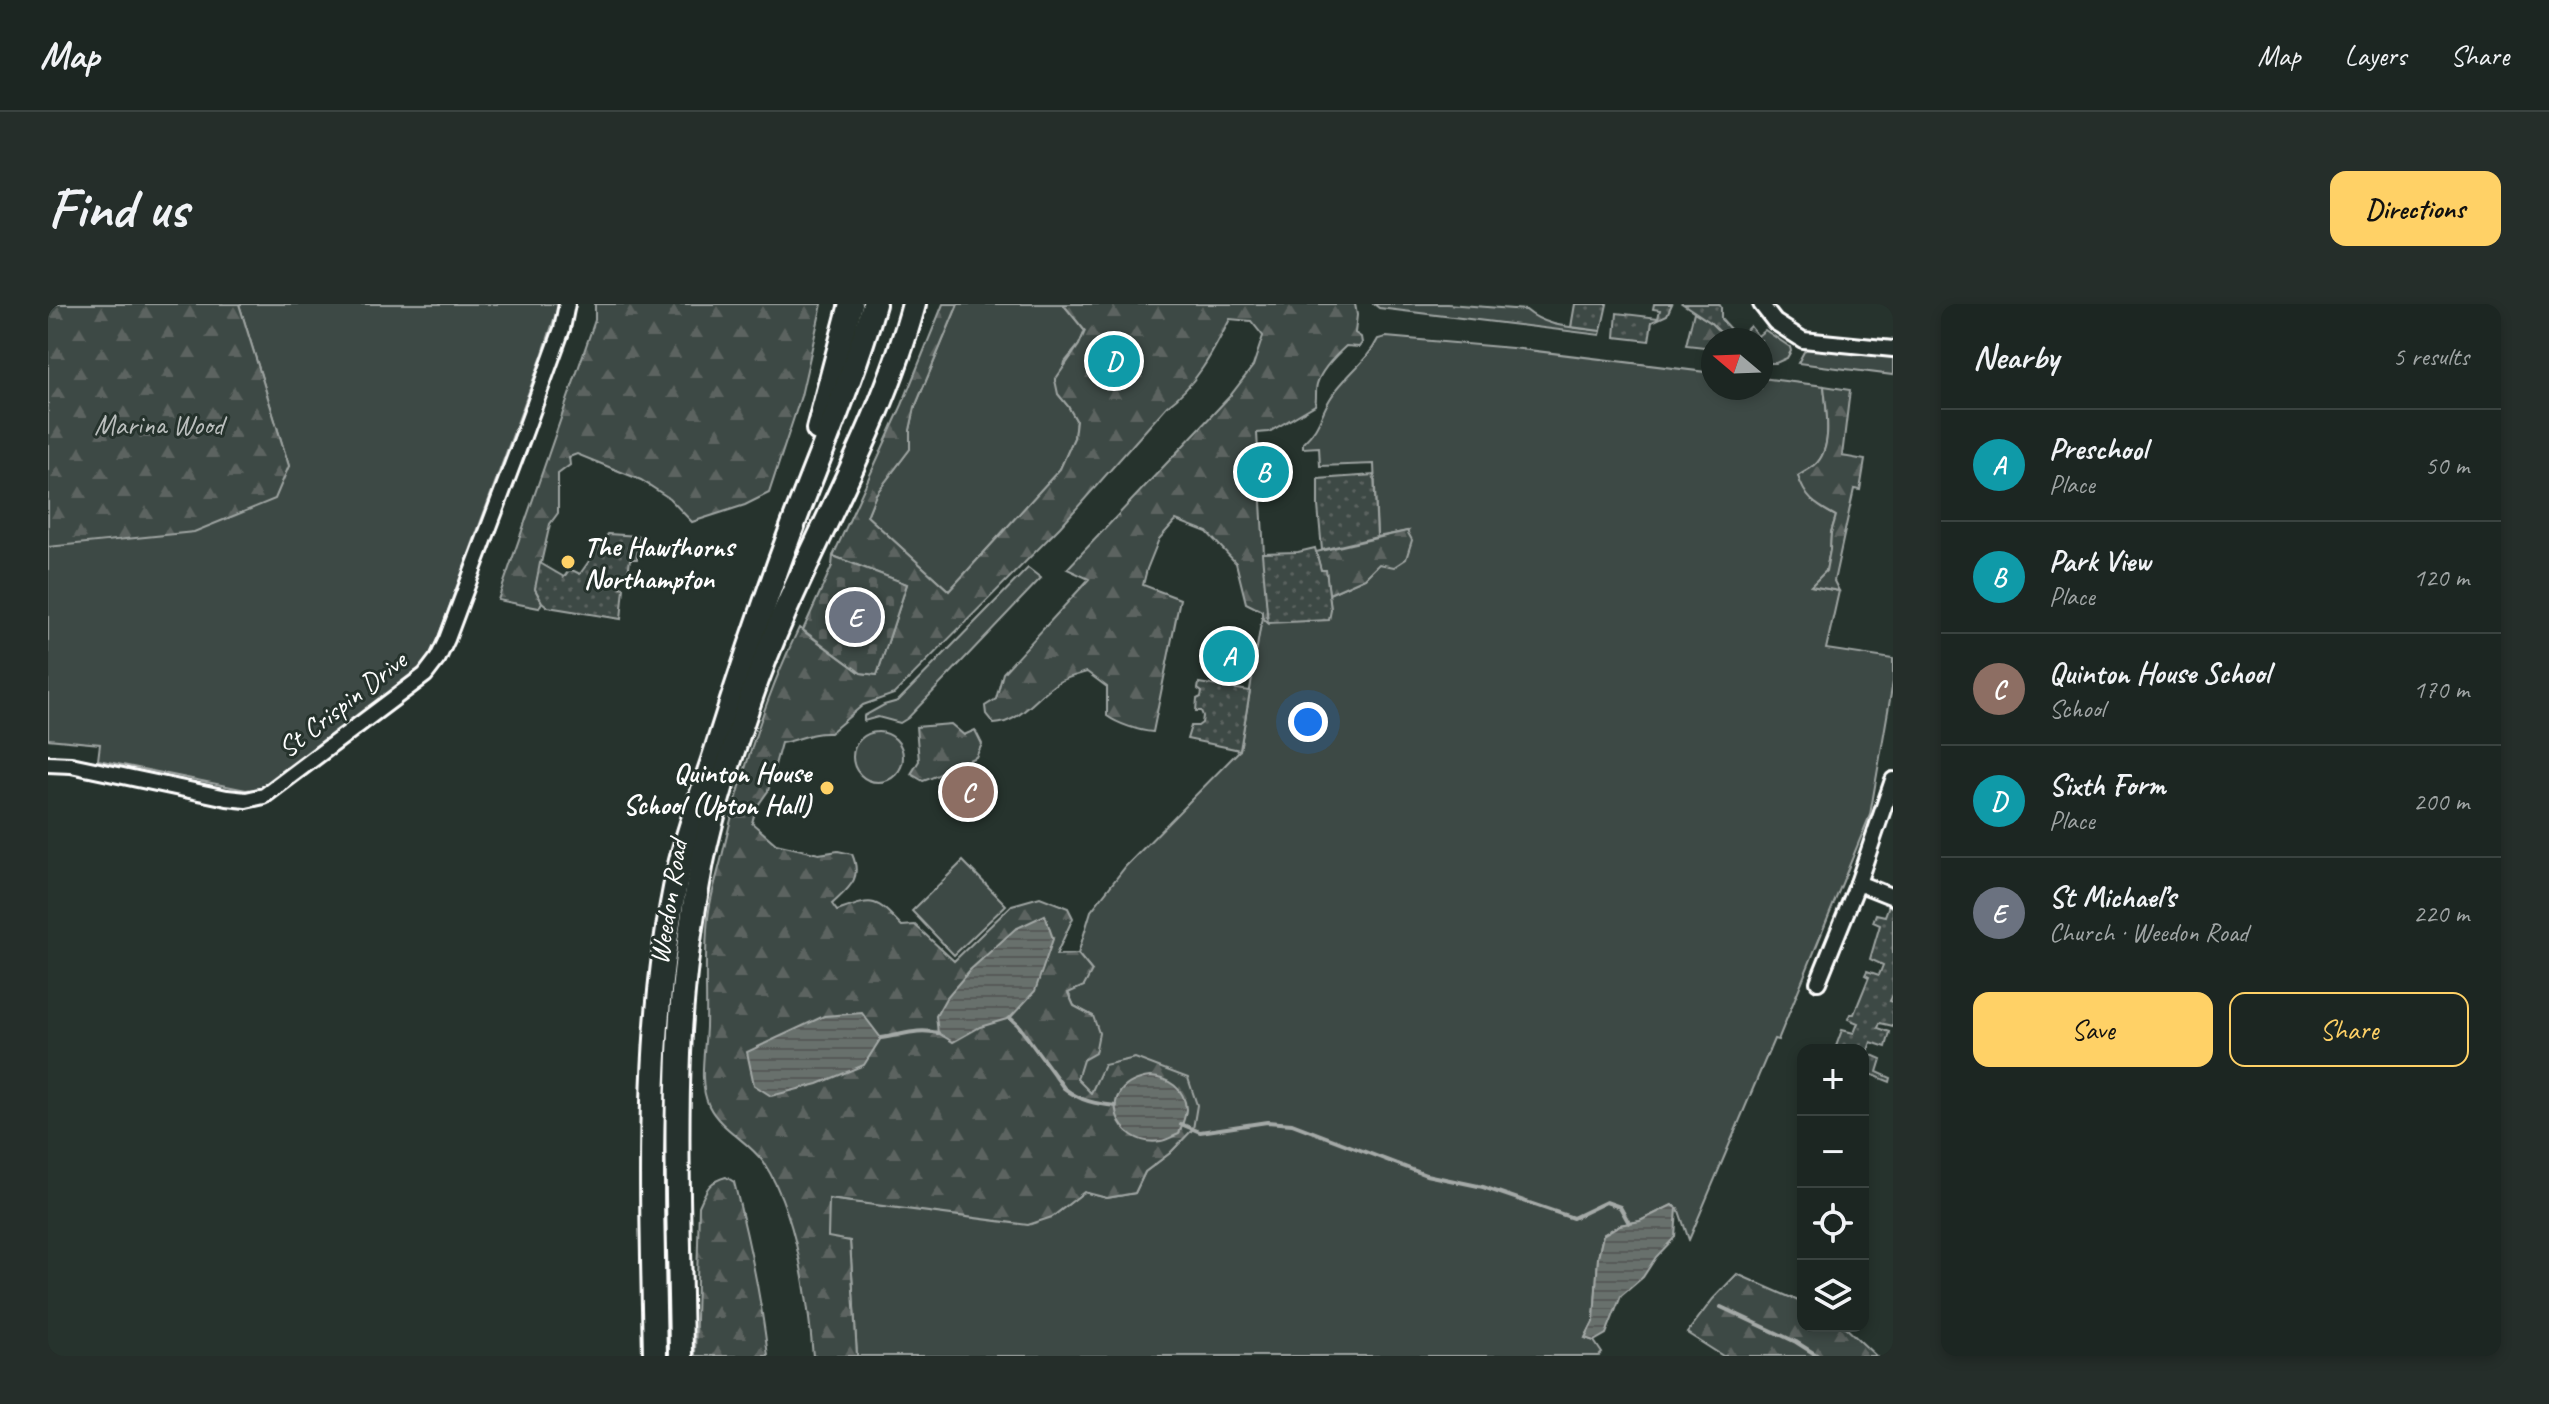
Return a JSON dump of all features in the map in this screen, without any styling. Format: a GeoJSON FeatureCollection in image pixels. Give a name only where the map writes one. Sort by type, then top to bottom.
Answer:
{"type":"FeatureCollection","features":[{"type":"Feature","properties":{"kind":"highway"},"geometry":{"type":"LineString","coordinates":[[806,493],[814,444],[851,304]]}},
{"type":"Feature","properties":{"kind":"highway","name":"Weedon Road"},"geometry":{"type":"LineString","coordinates":[[843,401],[860,304]]}},
{"type":"Feature","properties":{"kind":"highway","name":"Weedon Road"},"geometry":{"type":"LineString","coordinates":[[655,1356],[653,1056],[665,947],[680,866],[735,690],[806,493],[843,401],[874,304]]}},
{"type":"Feature","properties":{"kind":"highway","name":"Weedon Road"},"geometry":{"type":"LineString","coordinates":[[681,1356],[679,1051],[690,937],[703,859],[751,696],[795,590],[871,426],[890,380],[914,304]]}},
{"type":"Feature","properties":{"kind":"street","name":"St Crispin Drive"},"geometry":{"type":"LineString","coordinates":[[48,764],[71,765],[227,798],[246,800],[264,796],[425,675],[447,639],[562,329],[567,304]]}},
{"type":"Feature","properties":{"kind":"street"},"geometry":{"type":"LineString","coordinates":[[1761,304],[1775,322],[1803,340],[1893,349]]}},
{"type":"Feature","properties":{"kind":"street"},"geometry":{"type":"LineString","coordinates":[[1818,982],[1858,883],[1893,780]]}},
{"type":"Feature","properties":{"kind":"street"},"geometry":{"type":"LineString","coordinates":[[1858,883],[1893,897]]}},
{"type":"Feature","properties":{"kind":"green space","name":"Marina Wood"},"geometry":{"type":"Polygon","coordinates":[[[48,304],[239,304],[289,466],[275,499],[194,532],[48,547],[48,304]]]}},
{"type":"Feature","properties":{"kind":"green space"},"geometry":{"type":"Polygon","coordinates":[[[239,304],[559,304],[430,659],[277,777],[261,788],[246,790],[98,760],[100,744],[48,739],[48,547],[289,466],[239,304]]]}},
{"type":"Feature","properties":{"kind":"green space"},"geometry":{"type":"Polygon","coordinates":[[[595,304],[822,304],[801,396],[769,493],[745,505],[692,522],[669,498],[641,480],[577,454],[569,457],[570,465],[558,474],[558,513],[550,524],[535,589],[542,602],[539,608],[498,600],[595,320],[595,304]]]}},
{"type":"Feature","properties":{"kind":"green space"},"geometry":{"type":"Polygon","coordinates":[[[943,304],[958,304],[915,407],[910,449],[876,494],[867,516],[949,591],[1060,469],[1074,438],[1076,420],[1058,394],[1055,380],[1085,331],[1063,304],[1355,304],[1355,333],[1361,337],[1362,343],[1359,347],[1346,346],[1325,368],[1317,384],[1315,405],[1269,432],[1257,433],[1268,623],[1262,617],[1262,611],[1246,603],[1236,563],[1207,532],[1176,520],[1159,539],[1143,585],[1180,599],[1153,732],[1129,727],[1107,716],[1107,687],[1087,672],[1057,683],[1020,714],[1003,723],[994,724],[986,714],[985,706],[996,699],[1003,673],[1089,579],[1067,569],[1230,396],[1253,366],[1263,336],[1251,321],[1230,319],[1196,378],[1167,406],[1060,527],[894,694],[863,705],[830,733],[781,743],[768,791],[756,808],[752,823],[776,844],[819,854],[838,851],[852,854],[855,877],[849,888],[832,904],[837,911],[867,902],[879,905],[902,926],[915,925],[954,961],[1012,905],[1040,897],[1068,908],[1073,918],[1056,955],[1078,954],[1092,971],[1084,986],[1068,993],[1074,1006],[1093,1016],[1099,1033],[1095,1053],[1083,1060],[1077,1079],[1091,1093],[1104,1065],[1135,1058],[1188,1078],[1197,1105],[1193,1129],[1170,1153],[1145,1172],[1135,1193],[1107,1198],[1084,1192],[1052,1217],[1028,1225],[829,1199],[828,1237],[850,1241],[857,1356],[813,1356],[799,1256],[775,1183],[758,1155],[714,1114],[706,1097],[703,1067],[709,910],[755,738],[799,628],[861,673],[877,675],[907,584],[833,556],[902,405],[943,304]]]}},
{"type":"Feature","properties":{"kind":"green space"},"geometry":{"type":"Polygon","coordinates":[[[958,304],[1063,304],[1085,331],[1079,345],[1065,362],[1058,394],[1076,420],[1074,438],[1060,469],[949,591],[867,516],[876,494],[910,449],[915,407],[958,304]]]}},
{"type":"Feature","properties":{"kind":"green space"},"geometry":{"type":"Polygon","coordinates":[[[1374,304],[1447,304],[1526,310],[1552,324],[1601,331],[1600,335],[1379,308],[1374,304]]]}},
{"type":"Feature","properties":{"kind":"green space"},"geometry":{"type":"Polygon","coordinates":[[[1575,304],[1607,304],[1601,331],[1571,327],[1575,304]]]}},
{"type":"Feature","properties":{"kind":"green space"},"geometry":{"type":"Polygon","coordinates":[[[1654,304],[1672,304],[1667,315],[1652,322],[1649,341],[1615,337],[1617,313],[1658,318],[1660,310],[1653,309],[1654,304]]]}},
{"type":"Feature","properties":{"kind":"green space"},"geometry":{"type":"Polygon","coordinates":[[[1683,304],[1719,304],[1721,319],[1729,328],[1716,328],[1683,304]]]}},
{"type":"Feature","properties":{"kind":"green space"},"geometry":{"type":"Polygon","coordinates":[[[1694,312],[1716,328],[1701,328],[1701,347],[1686,345],[1694,312]]]}},
{"type":"Feature","properties":{"kind":"green space"},"geometry":{"type":"Polygon","coordinates":[[[1773,335],[1791,351],[1787,358],[1773,363],[1773,335]]]}},
{"type":"Feature","properties":{"kind":"green space"},"geometry":{"type":"Polygon","coordinates":[[[1386,337],[1512,348],[1701,372],[1701,400],[1773,400],[1773,380],[1824,386],[1825,449],[1815,465],[1798,476],[1812,500],[1836,516],[1826,571],[1811,586],[1839,591],[1826,649],[1893,659],[1893,682],[1870,815],[1778,1040],[1774,1039],[1689,1240],[1678,1208],[1672,1205],[1603,1235],[1598,1258],[1594,1320],[1585,1338],[1594,1341],[1602,1353],[1599,1356],[857,1356],[850,1241],[828,1238],[828,1199],[912,1209],[1052,1217],[1084,1192],[1107,1198],[1135,1193],[1145,1172],[1170,1153],[1193,1129],[1091,1094],[1077,1079],[1093,1016],[1074,1006],[1068,992],[1092,971],[1078,954],[1091,911],[1126,866],[1240,750],[1262,617],[1268,623],[1331,610],[1329,594],[1365,578],[1408,531],[1377,537],[1374,464],[1320,466],[1319,447],[1303,448],[1303,443],[1316,427],[1335,391],[1368,355],[1378,339],[1386,337]]]}},
{"type":"Feature","properties":{"kind":"green space"},"geometry":{"type":"Polygon","coordinates":[[[1807,346],[1893,355],[1893,375],[1798,363],[1807,346]]]}},
{"type":"Feature","properties":{"kind":"green space"},"geometry":{"type":"Polygon","coordinates":[[[1824,386],[1850,390],[1842,456],[1865,460],[1860,490],[1854,489],[1834,581],[1839,591],[1811,586],[1826,571],[1836,516],[1812,500],[1798,476],[1815,465],[1825,449],[1824,386]]]}},
{"type":"Feature","properties":{"kind":"green space"},"geometry":{"type":"Polygon","coordinates":[[[1374,475],[1377,537],[1322,550],[1318,479],[1374,475]]]}},
{"type":"Feature","properties":{"kind":"green space"},"geometry":{"type":"Polygon","coordinates":[[[1407,531],[1412,540],[1406,559],[1394,567],[1379,564],[1365,578],[1329,594],[1326,571],[1321,571],[1316,552],[1407,531]]]}},
{"type":"Feature","properties":{"kind":"green space"},"geometry":{"type":"Polygon","coordinates":[[[608,534],[639,536],[637,559],[630,559],[628,574],[620,574],[620,587],[624,588],[621,619],[548,607],[542,602],[535,589],[540,563],[564,577],[570,569],[580,574],[608,534]]]}},
{"type":"Feature","properties":{"kind":"green space"},"geometry":{"type":"Polygon","coordinates":[[[1315,548],[1321,570],[1326,570],[1331,610],[1329,620],[1268,623],[1262,553],[1315,548]]]}},
{"type":"Feature","properties":{"kind":"green space"},"geometry":{"type":"Polygon","coordinates":[[[833,556],[907,584],[877,675],[861,673],[803,630],[832,566],[833,556]]]}},
{"type":"Feature","properties":{"kind":"green space"},"geometry":{"type":"Polygon","coordinates":[[[1028,568],[1041,578],[908,718],[900,723],[878,717],[864,721],[864,716],[898,701],[1028,568]]]}},
{"type":"Feature","properties":{"kind":"green space"},"geometry":{"type":"Polygon","coordinates":[[[1199,683],[1250,691],[1240,750],[1187,739],[1191,726],[1202,723],[1201,711],[1196,711],[1197,699],[1202,692],[1198,689],[1199,683]]]}},
{"type":"Feature","properties":{"kind":"green space"},"geometry":{"type":"Polygon","coordinates":[[[951,724],[964,735],[975,730],[982,744],[976,757],[923,781],[911,774],[919,761],[916,727],[951,724]]]}},
{"type":"Feature","properties":{"kind":"green space"},"geometry":{"type":"Polygon","coordinates":[[[878,732],[896,739],[903,757],[896,775],[878,782],[860,775],[853,757],[860,739],[878,732]]]}},
{"type":"Feature","properties":{"kind":"green space"},"geometry":{"type":"Polygon","coordinates":[[[963,861],[1006,905],[954,955],[912,911],[963,861]]]}},
{"type":"Feature","properties":{"kind":"green space"},"geometry":{"type":"Polygon","coordinates":[[[1889,905],[1893,909],[1893,995],[1890,1001],[1893,1002],[1893,1026],[1880,1023],[1878,1028],[1890,1032],[1886,1047],[1871,1042],[1869,1048],[1869,1044],[1837,1044],[1842,1030],[1854,1033],[1858,1023],[1848,1019],[1850,1014],[1854,1014],[1869,977],[1865,975],[1867,971],[1879,975],[1883,965],[1870,959],[1880,925],[1873,922],[1876,914],[1885,916],[1889,905]]]}},
{"type":"Feature","properties":{"kind":"green space"},"geometry":{"type":"Polygon","coordinates":[[[1869,1054],[1881,1059],[1877,1072],[1891,1078],[1890,1082],[1869,1073],[1869,1054]]]}},
{"type":"Feature","properties":{"kind":"green space"},"geometry":{"type":"Polygon","coordinates":[[[726,1177],[734,1182],[745,1225],[768,1356],[695,1356],[699,1206],[709,1187],[726,1177]]]}},
{"type":"Feature","properties":{"kind":"green space"},"geometry":{"type":"Polygon","coordinates":[[[1737,1274],[1797,1300],[1797,1332],[1850,1332],[1876,1356],[1723,1356],[1687,1333],[1737,1274]]]}},
{"type":"Feature","properties":{"kind":"shaded area"},"geometry":{"type":"Polygon","coordinates":[[[1045,915],[1053,939],[1035,991],[1010,1018],[980,1027],[953,1042],[938,1033],[936,1016],[946,998],[970,970],[1015,929],[1045,915]]]}},
{"type":"Feature","properties":{"kind":"shaded area"},"geometry":{"type":"Polygon","coordinates":[[[862,1013],[881,1038],[864,1065],[818,1084],[771,1096],[754,1085],[747,1052],[824,1016],[862,1013]]]}},
{"type":"Feature","properties":{"kind":"shaded area"},"geometry":{"type":"Polygon","coordinates":[[[1150,1077],[1163,1079],[1174,1086],[1185,1102],[1186,1112],[1179,1134],[1161,1141],[1145,1141],[1132,1136],[1117,1115],[1116,1103],[1121,1092],[1132,1082],[1150,1077]]]}},
{"type":"Feature","properties":{"kind":"shaded area"},"geometry":{"type":"Polygon","coordinates":[[[1672,1205],[1677,1208],[1675,1237],[1643,1277],[1621,1296],[1606,1334],[1594,1341],[1585,1338],[1594,1320],[1598,1258],[1603,1235],[1672,1205]]]}},
{"type":"Feature","properties":{"kind":"waterway"},"geometry":{"type":"LineString","coordinates":[[1010,1018],[1064,1088],[1088,1101],[1116,1106]]}},
{"type":"Feature","properties":{"kind":"waterway"},"geometry":{"type":"LineString","coordinates":[[881,1038],[917,1032],[938,1033]]}},
{"type":"Feature","properties":{"kind":"waterway"},"geometry":{"type":"LineString","coordinates":[[1181,1124],[1200,1132],[1267,1122],[1292,1124],[1426,1175],[1483,1187],[1573,1218],[1606,1202],[1620,1207],[1629,1223]]}},
{"type":"Feature","properties":{"kind":"waterway"},"geometry":{"type":"LineString","coordinates":[[1721,1307],[1796,1342],[1818,1356]]}},
{"type":"Feature","properties":{"kind":"place","name":"Sixth Form"},"geometry":{"type":"Point","coordinates":[1114,361]}},
{"type":"Feature","properties":{"kind":"place","name":"Park View"},"geometry":{"type":"Point","coordinates":[1263,472]}},
{"type":"Feature","properties":{"kind":"place","name":"The Hawthorns Northampton"},"geometry":{"type":"Point","coordinates":[568,562]}},
{"type":"Feature","properties":{"kind":"place","name":"St Michael’s"},"geometry":{"type":"Point","coordinates":[855,617]}},
{"type":"Feature","properties":{"kind":"place","name":"Preschool"},"geometry":{"type":"Point","coordinates":[1229,656]}},
{"type":"Feature","properties":{"kind":"place","name":"Quinton House School (Upton Hall)"},"geometry":{"type":"Point","coordinates":[827,788]}},
{"type":"Feature","properties":{"kind":"place","name":"Quinton House School"},"geometry":{"type":"Point","coordinates":[968,792]}}]}
